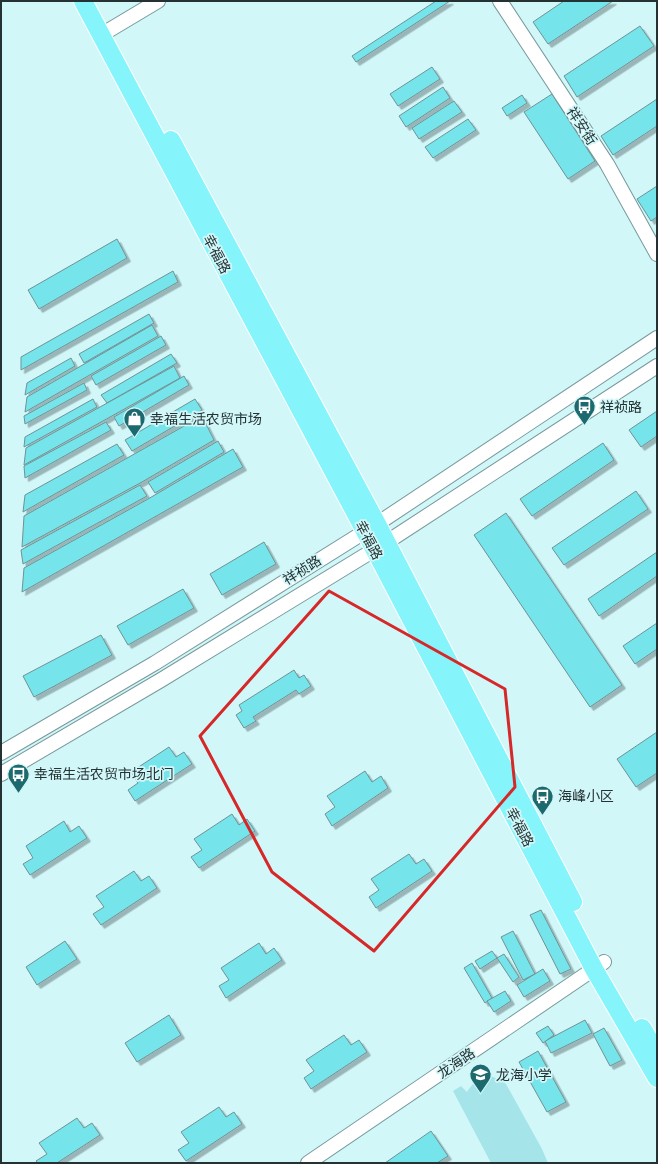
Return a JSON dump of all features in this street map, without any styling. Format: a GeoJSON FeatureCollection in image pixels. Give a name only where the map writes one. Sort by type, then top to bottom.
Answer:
{"type":"FeatureCollection","features":[{"type":"Feature","properties":{"kind":"main road","name":"幸福路"},"geometry":{"type":"LineString","coordinates":[[83,1],[106,32],[371,527],[657,1078]]}},
{"type":"Feature","properties":{"kind":"main road","name":"幸福路"},"geometry":{"type":"LineString","coordinates":[[97,1],[106,32]]}},
{"type":"Feature","properties":{"kind":"main road","name":"幸福路"},"geometry":{"type":"LineString","coordinates":[[599,966],[657,1053]]}},
{"type":"Feature","properties":{"kind":"street"},"geometry":{"type":"LineString","coordinates":[[106,32],[158,1]]}},
{"type":"Feature","properties":{"kind":"street","name":"祥安街"},"geometry":{"type":"LineString","coordinates":[[500,1],[607,164],[657,254]]}},
{"type":"Feature","properties":{"kind":"street","name":"祥祯路"},"geometry":{"type":"LineString","coordinates":[[1,753],[155,663],[371,527],[657,338]]}},
{"type":"Feature","properties":{"kind":"street","name":"祥祯路"},"geometry":{"type":"LineString","coordinates":[[1,774],[161,680],[380,545],[657,366]]}},
{"type":"Feature","properties":{"kind":"street","name":"龙海路"},"geometry":{"type":"LineString","coordinates":[[308,1163],[599,966]]}},
{"type":"Feature","properties":{"kind":"highlighted area"},"geometry":{"type":"Polygon","coordinates":[[[329,591],[505,689],[515,787],[374,951],[272,872],[200,736],[329,591]]]}},
{"type":"Feature","properties":{"kind":"shaded area"},"geometry":{"type":"Polygon","coordinates":[[[490,1076],[499,1079],[506,1084],[542,1149],[548,1163],[491,1163],[453,1091],[461,1086],[467,1092],[476,1081],[490,1076]]]}},
{"type":"Feature","properties":{"kind":"building"},"geometry":{"type":"Polygon","coordinates":[[[436,1],[450,1],[356,62],[352,56],[436,1]]]}},
{"type":"Feature","properties":{"kind":"building"},"geometry":{"type":"Polygon","coordinates":[[[564,1],[613,1],[548,44],[533,22],[564,1]]]}},
{"type":"Feature","properties":{"kind":"building"},"geometry":{"type":"Polygon","coordinates":[[[640,26],[654,46],[577,97],[564,76],[640,26]]]}},
{"type":"Feature","properties":{"kind":"building"},"geometry":{"type":"Polygon","coordinates":[[[432,67],[440,79],[398,106],[390,94],[432,67]]]}},
{"type":"Feature","properties":{"kind":"building"},"geometry":{"type":"Polygon","coordinates":[[[443,87],[450,98],[406,127],[399,116],[443,87]]]}},
{"type":"Feature","properties":{"kind":"building"},"geometry":{"type":"Polygon","coordinates":[[[552,94],[595,161],[568,179],[524,112],[552,94]]]}},
{"type":"Feature","properties":{"kind":"building"},"geometry":{"type":"Polygon","coordinates":[[[522,95],[527,103],[507,116],[502,108],[522,95]]]}},
{"type":"Feature","properties":{"kind":"building"},"geometry":{"type":"Polygon","coordinates":[[[657,99],[657,126],[613,155],[601,136],[657,99]]]}},
{"type":"Feature","properties":{"kind":"building"},"geometry":{"type":"Polygon","coordinates":[[[454,101],[462,112],[419,139],[412,128],[454,101]]]}},
{"type":"Feature","properties":{"kind":"building"},"geometry":{"type":"Polygon","coordinates":[[[468,119],[476,130],[433,158],[425,147],[468,119]]]}},
{"type":"Feature","properties":{"kind":"building"},"geometry":{"type":"Polygon","coordinates":[[[657,186],[657,217],[651,221],[637,199],[657,186]]]}},
{"type":"Feature","properties":{"kind":"building"},"geometry":{"type":"Polygon","coordinates":[[[117,239],[127,258],[39,309],[28,290],[117,239]]]}},
{"type":"Feature","properties":{"kind":"building"},"geometry":{"type":"Polygon","coordinates":[[[173,271],[178,282],[21,370],[21,357],[173,271]]]}},
{"type":"Feature","properties":{"kind":"building"},"geometry":{"type":"Polygon","coordinates":[[[149,314],[154,323],[84,363],[79,354],[149,314]]]}},
{"type":"Feature","properties":{"kind":"building"},"geometry":{"type":"Polygon","coordinates":[[[152,325],[158,336],[25,412],[27,397],[152,325]]]}},
{"type":"Feature","properties":{"kind":"building"},"geometry":{"type":"Polygon","coordinates":[[[161,336],[166,345],[96,385],[91,376],[161,336]]]}},
{"type":"Feature","properties":{"kind":"building"},"geometry":{"type":"Polygon","coordinates":[[[171,354],[177,363],[107,403],[101,395],[171,354]]]}},
{"type":"Feature","properties":{"kind":"building"},"geometry":{"type":"Polygon","coordinates":[[[71,358],[75,366],[25,395],[27,383],[71,358]]]}},
{"type":"Feature","properties":{"kind":"building"},"geometry":{"type":"Polygon","coordinates":[[[174,366],[180,378],[24,465],[26,448],[174,366]]]}},
{"type":"Feature","properties":{"kind":"building"},"geometry":{"type":"Polygon","coordinates":[[[184,376],[189,385],[119,426],[114,417],[184,376]]]}},
{"type":"Feature","properties":{"kind":"building"},"geometry":{"type":"Polygon","coordinates":[[[84,383],[87,390],[25,424],[24,416],[84,383]]]}},
{"type":"Feature","properties":{"kind":"building"},"geometry":{"type":"Polygon","coordinates":[[[93,399],[97,407],[24,447],[25,437],[93,399]]]}},
{"type":"Feature","properties":{"kind":"building"},"geometry":{"type":"Polygon","coordinates":[[[195,399],[202,410],[132,451],[125,440],[195,399]]]}},
{"type":"Feature","properties":{"kind":"building"},"geometry":{"type":"Polygon","coordinates":[[[657,411],[657,436],[641,447],[629,430],[657,411]]]}},
{"type":"Feature","properties":{"kind":"building"},"geometry":{"type":"Polygon","coordinates":[[[202,416],[214,440],[142,482],[22,547],[24,516],[202,416]]]}},
{"type":"Feature","properties":{"kind":"building"},"geometry":{"type":"Polygon","coordinates":[[[106,422],[111,430],[25,478],[24,466],[106,422]]]}},
{"type":"Feature","properties":{"kind":"building"},"geometry":{"type":"Polygon","coordinates":[[[218,441],[224,452],[155,493],[148,482],[218,441]]]}},
{"type":"Feature","properties":{"kind":"building"},"geometry":{"type":"Polygon","coordinates":[[[603,443],[614,460],[532,516],[520,499],[603,443]]]}},
{"type":"Feature","properties":{"kind":"building"},"geometry":{"type":"Polygon","coordinates":[[[117,444],[124,455],[23,512],[25,495],[117,444]]]}},
{"type":"Feature","properties":{"kind":"building"},"geometry":{"type":"Polygon","coordinates":[[[233,449],[243,467],[22,592],[24,568],[148,499],[233,449]]]}},
{"type":"Feature","properties":{"kind":"building"},"geometry":{"type":"Polygon","coordinates":[[[140,485],[147,496],[23,564],[21,550],[140,485]]]}},
{"type":"Feature","properties":{"kind":"building"},"geometry":{"type":"Polygon","coordinates":[[[636,491],[648,509],[564,565],[552,548],[636,491]]]}},
{"type":"Feature","properties":{"kind":"building"},"geometry":{"type":"Polygon","coordinates":[[[506,513],[622,685],[590,707],[474,535],[506,513]]]}},
{"type":"Feature","properties":{"kind":"building"},"geometry":{"type":"Polygon","coordinates":[[[264,542],[276,564],[222,595],[210,574],[264,542]]]}},
{"type":"Feature","properties":{"kind":"building"},"geometry":{"type":"Polygon","coordinates":[[[657,552],[657,576],[599,616],[588,599],[657,552]]]}},
{"type":"Feature","properties":{"kind":"building"},"geometry":{"type":"Polygon","coordinates":[[[183,589],[194,608],[128,645],[117,626],[183,589]]]}},
{"type":"Feature","properties":{"kind":"building"},"geometry":{"type":"Polygon","coordinates":[[[657,623],[657,649],[635,664],[623,646],[657,623]]]}},
{"type":"Feature","properties":{"kind":"building"},"geometry":{"type":"Polygon","coordinates":[[[101,635],[112,655],[34,697],[23,676],[101,635]]]}},
{"type":"Feature","properties":{"kind":"building"},"geometry":{"type":"Polygon","coordinates":[[[294,670],[299,678],[304,675],[311,686],[299,694],[296,690],[253,717],[256,721],[244,728],[236,715],[242,711],[239,705],[294,670]]]}},
{"type":"Feature","properties":{"kind":"building"},"geometry":{"type":"Polygon","coordinates":[[[657,732],[657,773],[636,787],[617,759],[657,732]]]}},
{"type":"Feature","properties":{"kind":"building"},"geometry":{"type":"Polygon","coordinates":[[[169,747],[176,757],[184,752],[192,764],[135,801],[128,790],[138,783],[131,772],[169,747]]]}},
{"type":"Feature","properties":{"kind":"building"},"geometry":{"type":"Polygon","coordinates":[[[365,771],[372,782],[381,776],[388,788],[332,826],[325,814],[335,807],[327,796],[365,771]]]}},
{"type":"Feature","properties":{"kind":"building"},"geometry":{"type":"Polygon","coordinates":[[[232,814],[239,825],[247,819],[255,831],[199,868],[191,857],[202,850],[194,839],[232,814]]]}},
{"type":"Feature","properties":{"kind":"building"},"geometry":{"type":"Polygon","coordinates":[[[64,821],[70,832],[79,826],[87,838],[30,875],[23,864],[33,858],[26,846],[64,821]]]}},
{"type":"Feature","properties":{"kind":"building"},"geometry":{"type":"Polygon","coordinates":[[[409,854],[416,864],[424,859],[432,871],[376,908],[369,897],[379,890],[371,879],[409,854]]]}},
{"type":"Feature","properties":{"kind":"building"},"geometry":{"type":"Polygon","coordinates":[[[134,871],[141,881],[149,876],[157,888],[101,925],[93,914],[104,907],[96,896],[134,871]]]}},
{"type":"Feature","properties":{"kind":"building"},"geometry":{"type":"Polygon","coordinates":[[[541,910],[571,969],[560,974],[530,915],[541,910]]]}},
{"type":"Feature","properties":{"kind":"building"},"geometry":{"type":"Polygon","coordinates":[[[513,931],[535,974],[523,980],[501,937],[513,931]]]}},
{"type":"Feature","properties":{"kind":"building"},"geometry":{"type":"Polygon","coordinates":[[[65,941],[77,959],[37,985],[26,967],[65,941]]]}},
{"type":"Feature","properties":{"kind":"building"},"geometry":{"type":"Polygon","coordinates":[[[259,943],[266,954],[274,948],[282,960],[226,998],[219,986],[229,980],[221,968],[259,943]]]}},
{"type":"Feature","properties":{"kind":"building"},"geometry":{"type":"Polygon","coordinates":[[[492,951],[497,958],[480,969],[475,961],[492,951]]]}},
{"type":"Feature","properties":{"kind":"building"},"geometry":{"type":"Polygon","coordinates":[[[504,954],[519,977],[513,982],[497,958],[504,954]]]}},
{"type":"Feature","properties":{"kind":"building"},"geometry":{"type":"Polygon","coordinates":[[[472,963],[492,998],[485,1003],[464,968],[472,963]]]}},
{"type":"Feature","properties":{"kind":"building"},"geometry":{"type":"Polygon","coordinates":[[[543,969],[550,981],[524,997],[517,985],[543,969]]]}},
{"type":"Feature","properties":{"kind":"building"},"geometry":{"type":"Polygon","coordinates":[[[505,991],[511,1001],[494,1012],[487,1001],[505,991]]]}},
{"type":"Feature","properties":{"kind":"building"},"geometry":{"type":"Polygon","coordinates":[[[169,1015],[181,1035],[137,1062],[125,1043],[169,1015]]]}},
{"type":"Feature","properties":{"kind":"building"},"geometry":{"type":"Polygon","coordinates":[[[585,1020],[592,1033],[551,1053],[545,1041],[585,1020]]]}},
{"type":"Feature","properties":{"kind":"building"},"geometry":{"type":"Polygon","coordinates":[[[548,1026],[554,1035],[543,1043],[536,1033],[548,1026]]]}},
{"type":"Feature","properties":{"kind":"building"},"geometry":{"type":"Polygon","coordinates":[[[604,1028],[622,1060],[610,1066],[593,1034],[604,1028]]]}},
{"type":"Feature","properties":{"kind":"building"},"geometry":{"type":"Polygon","coordinates":[[[344,1035],[351,1045],[359,1040],[367,1052],[311,1089],[304,1078],[314,1071],[306,1060],[344,1035]]]}},
{"type":"Feature","properties":{"kind":"building"},"geometry":{"type":"Polygon","coordinates":[[[538,1051],[566,1102],[547,1112],[519,1062],[538,1051]]]}},
{"type":"Feature","properties":{"kind":"building"},"geometry":{"type":"Polygon","coordinates":[[[219,1107],[226,1117],[234,1112],[242,1124],[186,1161],[178,1150],[189,1143],[181,1132],[219,1107]]]}},
{"type":"Feature","properties":{"kind":"building"},"geometry":{"type":"Polygon","coordinates":[[[77,1118],[84,1128],[92,1123],[100,1135],[57,1163],[38,1163],[36,1161],[47,1154],[39,1143],[77,1118]]]}},
{"type":"Feature","properties":{"kind":"building"},"geometry":{"type":"Polygon","coordinates":[[[431,1131],[448,1156],[437,1163],[385,1163],[431,1131]]]}},
{"type":"Feature","properties":{"kind":"place","name":"祥祯路"},"geometry":{"type":"Point","coordinates":[584,426]}},
{"type":"Feature","properties":{"kind":"place","name":"幸福生活农贸市场"},"geometry":{"type":"Point","coordinates":[134,438]}},
{"type":"Feature","properties":{"kind":"place","name":"幸福生活农贸市场北门"},"geometry":{"type":"Point","coordinates":[18,794]}},
{"type":"Feature","properties":{"kind":"place","name":"海峰小区"},"geometry":{"type":"Point","coordinates":[542,816]}},
{"type":"Feature","properties":{"kind":"place","name":"龙海小学"},"geometry":{"type":"Point","coordinates":[480,1094]}}]}
